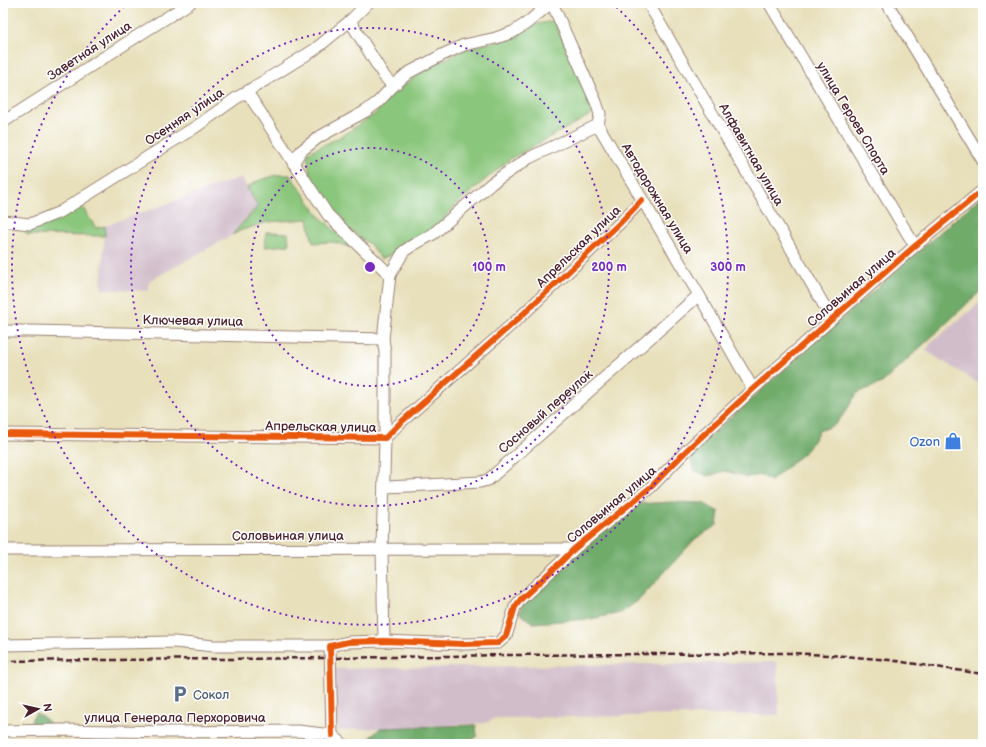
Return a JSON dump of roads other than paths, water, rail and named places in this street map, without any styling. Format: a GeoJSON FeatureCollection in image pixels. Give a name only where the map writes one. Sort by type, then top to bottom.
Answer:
{"type":"FeatureCollection","features":[{"type":"Feature","properties":{"kind":"street","name":"Заветная улица"},"geometry":{"type":"LineString","coordinates":[[3,122],[190,3]]}},
{"type":"Feature","properties":{"kind":"street","name":"Осенняя улица"},"geometry":{"type":"LineString","coordinates":[[3,221],[30,224],[60,212],[314,50],[350,21],[368,3]]}},
{"type":"Feature","properties":{"kind":"street"},"geometry":{"type":"LineString","coordinates":[[292,163],[301,151],[319,137],[366,111],[378,102],[408,73],[464,45],[496,38],[513,32],[552,3],[600,114],[598,125],[529,158],[492,183],[434,234],[404,251],[390,275],[383,338],[385,352],[385,438],[382,549],[384,641]]}},
{"type":"Feature","properties":{"kind":"street","name":"Алфавитная улица"},"geometry":{"type":"LineString","coordinates":[[648,3],[832,318]]}},
{"type":"Feature","properties":{"kind":"street","name":"улица Героев Спорта"},"geometry":{"type":"LineString","coordinates":[[769,3],[915,246]]}},
{"type":"Feature","properties":{"kind":"street"},"geometry":{"type":"LineString","coordinates":[[887,3],[983,161]]}},
{"type":"Feature","properties":{"kind":"street"},"geometry":{"type":"LineString","coordinates":[[350,21],[384,76],[393,86]]}},
{"type":"Feature","properties":{"kind":"street"},"geometry":{"type":"LineString","coordinates":[[247,92],[292,163],[328,215],[390,275]]}},
{"type":"Feature","properties":{"kind":"street","name":"Автодорожная улица"},"geometry":{"type":"LineString","coordinates":[[598,125],[753,389]]}},
{"type":"Feature","properties":{"kind":"street","name":"Соловьиная улица"},"geometry":{"type":"LineString","coordinates":[[3,644],[174,642],[214,646],[330,646],[348,642],[384,641],[464,644],[498,642],[506,636],[515,607],[521,599],[574,549],[651,487],[686,451],[832,318],[915,246],[983,190]]}},
{"type":"Feature","properties":{"kind":"street","name":"Апрельская улица"},"geometry":{"type":"LineString","coordinates":[[3,434],[385,438],[519,318],[621,222],[642,200]]}},
{"type":"Feature","properties":{"kind":"street","name":"Сосновый переулок"},"geometry":{"type":"LineString","coordinates":[[384,487],[488,480],[699,295]]}},
{"type":"Feature","properties":{"kind":"street","name":"Ключевая улица"},"geometry":{"type":"LineString","coordinates":[[3,331],[383,338]]}},
{"type":"Feature","properties":{"kind":"street","name":"Соловьиная улица"},"geometry":{"type":"LineString","coordinates":[[3,550],[574,549]]}},
{"type":"Feature","properties":{"kind":"street"},"geometry":{"type":"LineString","coordinates":[[330,646],[332,735],[343,744]]}},
{"type":"Feature","properties":{"kind":"street","name":"улица Генерала Перхоровича"},"geometry":{"type":"LineString","coordinates":[[3,731],[298,731],[332,735]]}},
{"type":"Feature","properties":{"kind":"railway"},"geometry":{"type":"LineString","coordinates":[[3,661],[792,653],[889,660],[983,674]]}},
{"type":"Feature","properties":{"kind":"place","name":"Ozon"},"geometry":{"type":"Point","coordinates":[953,441]}},
{"type":"Feature","properties":{"kind":"place","name":"Сокол"},"geometry":{"type":"Point","coordinates":[180,694]}}]}
